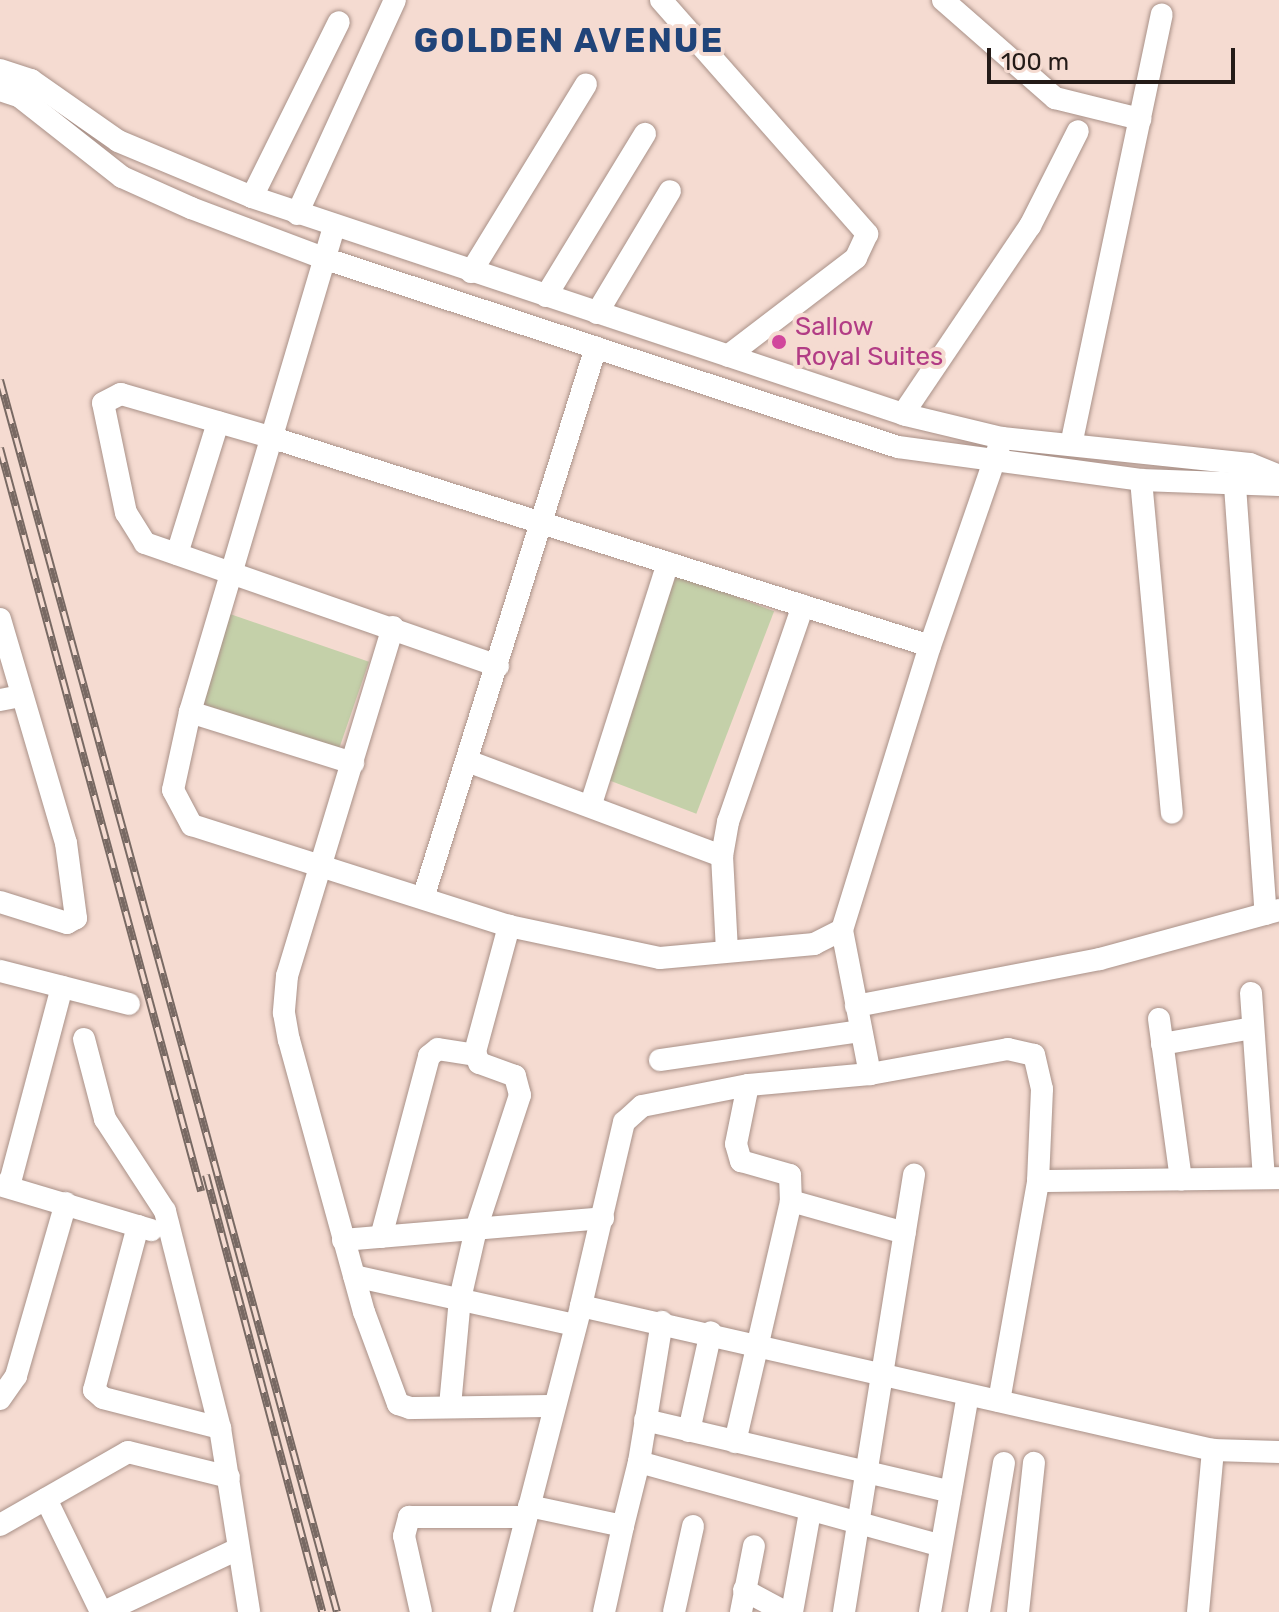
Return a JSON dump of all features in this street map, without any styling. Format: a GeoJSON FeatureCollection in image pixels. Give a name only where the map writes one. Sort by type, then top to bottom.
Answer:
{"type":"FeatureCollection","features":[{"type":"Feature","properties":{"kind":"street"},"geometry":{"type":"LineString","coordinates":[[297,214],[395,0]]}},
{"type":"Feature","properties":{"kind":"street"},"geometry":{"type":"LineString","coordinates":[[661,0],[867,234],[856,258],[728,356]]}},
{"type":"Feature","properties":{"kind":"street"},"geometry":{"type":"LineString","coordinates":[[943,0],[1055,98],[1140,119]]}},
{"type":"Feature","properties":{"kind":"street"},"geometry":{"type":"LineString","coordinates":[[1071,445],[1162,15]]}},
{"type":"Feature","properties":{"kind":"street"},"geometry":{"type":"LineString","coordinates":[[252,197],[339,22]]}},
{"type":"Feature","properties":{"kind":"street"},"geometry":{"type":"LineString","coordinates":[[0,70],[31,80],[118,141],[252,197],[334,227],[903,414],[1002,438],[1250,464],[1279,476]]}},
{"type":"Feature","properties":{"kind":"street"},"geometry":{"type":"LineString","coordinates":[[471,272],[586,84]]}},
{"type":"Feature","properties":{"kind":"street"},"geometry":{"type":"LineString","coordinates":[[0,90],[19,96],[122,177],[323,258],[898,447],[997,464],[1141,480],[1235,486],[1279,485]]}},
{"type":"Feature","properties":{"kind":"street"},"geometry":{"type":"LineString","coordinates":[[903,414],[1011,258],[1078,131]]}},
{"type":"Feature","properties":{"kind":"street"},"geometry":{"type":"LineString","coordinates":[[546,296],[645,134]]}},
{"type":"Feature","properties":{"kind":"street"},"geometry":{"type":"LineString","coordinates":[[597,313],[670,191]]}},
{"type":"Feature","properties":{"kind":"street"},"geometry":{"type":"LineString","coordinates":[[334,227],[173,771],[173,790],[183,815],[192,825],[424,895],[509,926],[637,956],[814,944],[842,930]]}},
{"type":"Feature","properties":{"kind":"street"},"geometry":{"type":"LineString","coordinates":[[424,895],[470,762],[596,347]]}},
{"type":"Feature","properties":{"kind":"street"},"geometry":{"type":"LineString","coordinates":[[742,395],[752,364]]}},
{"type":"Feature","properties":{"kind":"street"},"geometry":{"type":"LineString","coordinates":[[498,666],[145,543],[131,528],[103,403],[121,394],[270,437],[930,646]]}},
{"type":"Feature","properties":{"kind":"street"},"geometry":{"type":"LineString","coordinates":[[177,554],[218,422]]}},
{"type":"Feature","properties":{"kind":"street"},"geometry":{"type":"LineString","coordinates":[[870,1074],[842,930],[930,646],[997,464],[1002,438]]}},
{"type":"Feature","properties":{"kind":"street"},"geometry":{"type":"LineString","coordinates":[[1141,480],[1172,813]]}},
{"type":"Feature","properties":{"kind":"street"},"geometry":{"type":"LineString","coordinates":[[856,1006],[1100,959],[1273,912],[1235,486]]}},
{"type":"Feature","properties":{"kind":"street"},"geometry":{"type":"LineString","coordinates":[[591,804],[668,563]]}},
{"type":"Feature","properties":{"kind":"street"},"geometry":{"type":"LineString","coordinates":[[727,951],[722,856],[728,822],[803,606]]}},
{"type":"Feature","properties":{"kind":"street"},"geometry":{"type":"LineString","coordinates":[[0,619],[10,698],[66,843],[76,918],[67,923],[0,902]]}},
{"type":"Feature","properties":{"kind":"street"},"geometry":{"type":"LineString","coordinates":[[393,627],[353,763],[317,865],[287,976],[284,1013],[343,1240],[398,1404],[554,1406]]}},
{"type":"Feature","properties":{"kind":"street"},"geometry":{"type":"LineString","coordinates":[[190,712],[353,763]]}},
{"type":"Feature","properties":{"kind":"street"},"geometry":{"type":"LineString","coordinates":[[470,762],[591,804],[722,856]]}},
{"type":"Feature","properties":{"kind":"street"},"geometry":{"type":"LineString","coordinates":[[450,1406],[460,1299],[476,1229],[520,1089],[515,1076],[479,1063],[476,1055],[509,926]]}},
{"type":"Feature","properties":{"kind":"street"},"geometry":{"type":"LineString","coordinates":[[0,971],[129,1004]]}},
{"type":"Feature","properties":{"kind":"street"},"geometry":{"type":"LineString","coordinates":[[62,987],[4,1186],[171,1236]]}},
{"type":"Feature","properties":{"kind":"street"},"geometry":{"type":"LineString","coordinates":[[1038,1181],[1272,1178],[1251,993]]}},
{"type":"Feature","properties":{"kind":"street"},"geometry":{"type":"LineString","coordinates":[[1159,1019],[1181,1180]]}},
{"type":"Feature","properties":{"kind":"street"},"geometry":{"type":"LineString","coordinates":[[1162,1044],[1253,1028]]}},
{"type":"Feature","properties":{"kind":"street"},"geometry":{"type":"LineString","coordinates":[[660,1060],[861,1031]]}},
{"type":"Feature","properties":{"kind":"street"},"geometry":{"type":"LineString","coordinates":[[84,1039],[100,1109],[159,1196],[171,1236],[220,1428],[249,1612]]}},
{"type":"Feature","properties":{"kind":"street"},"geometry":{"type":"LineString","coordinates":[[381,1237],[429,1056],[438,1049],[476,1055]]}},
{"type":"Feature","properties":{"kind":"street"},"geometry":{"type":"LineString","coordinates":[[502,1612],[603,1218],[620,1130],[632,1112],[748,1085],[870,1074],[1008,1049],[1034,1055],[1042,1089],[1038,1181],[999,1401]]}},
{"type":"Feature","properties":{"kind":"street"},"geometry":{"type":"LineString","coordinates":[[735,1442],[754,1343],[791,1201],[790,1175],[744,1164],[738,1157],[748,1085]]}},
{"type":"Feature","properties":{"kind":"street"},"geometry":{"type":"LineString","coordinates":[[844,1612],[855,1525],[914,1175]]}},
{"type":"Feature","properties":{"kind":"street"},"geometry":{"type":"LineString","coordinates":[[791,1201],[905,1233]]}},
{"type":"Feature","properties":{"kind":"street"},"geometry":{"type":"LineString","coordinates":[[0,1399],[16,1376],[66,1203]]}},
{"type":"Feature","properties":{"kind":"street"},"geometry":{"type":"LineString","coordinates":[[343,1240],[603,1218]]}},
{"type":"Feature","properties":{"kind":"street"},"geometry":{"type":"LineString","coordinates":[[138,1226],[94,1390],[103,1398],[220,1428]]}},
{"type":"Feature","properties":{"kind":"street"},"geometry":{"type":"LineString","coordinates":[[354,1276],[460,1299],[578,1316],[662,1322],[881,1376],[1213,1450],[1279,1452]]}},
{"type":"Feature","properties":{"kind":"street"},"geometry":{"type":"LineString","coordinates":[[604,1612],[639,1462],[662,1322]]}},
{"type":"Feature","properties":{"kind":"street"},"geometry":{"type":"LineString","coordinates":[[689,1431],[711,1332]]}},
{"type":"Feature","properties":{"kind":"street"},"geometry":{"type":"LineString","coordinates":[[930,1612],[968,1395]]}},
{"type":"Feature","properties":{"kind":"street"},"geometry":{"type":"LineString","coordinates":[[645,1420],[951,1492]]}},
{"type":"Feature","properties":{"kind":"street"},"geometry":{"type":"LineString","coordinates":[[1198,1612],[1213,1450]]}},
{"type":"Feature","properties":{"kind":"street"},"geometry":{"type":"LineString","coordinates":[[0,1525],[134,1451],[229,1477]]}},
{"type":"Feature","properties":{"kind":"street"},"geometry":{"type":"LineString","coordinates":[[639,1462],[855,1525],[941,1546]]}},
{"type":"Feature","properties":{"kind":"street"},"geometry":{"type":"LineString","coordinates":[[979,1612],[1004,1463]]}},
{"type":"Feature","properties":{"kind":"street"},"geometry":{"type":"LineString","coordinates":[[1018,1612],[1034,1463]]}},
{"type":"Feature","properties":{"kind":"street"},"geometry":{"type":"LineString","coordinates":[[46,1499],[102,1612],[145,1603],[238,1549]]}},
{"type":"Feature","properties":{"kind":"street"},"geometry":{"type":"LineString","coordinates":[[421,1612],[404,1536],[409,1517],[528,1511],[623,1526]]}},
{"type":"Feature","properties":{"kind":"street"},"geometry":{"type":"LineString","coordinates":[[792,1612],[810,1512]]}},
{"type":"Feature","properties":{"kind":"street"},"geometry":{"type":"LineString","coordinates":[[674,1612],[693,1526]]}},
{"type":"Feature","properties":{"kind":"street"},"geometry":{"type":"LineString","coordinates":[[754,1546],[742,1601],[785,1612]]}},
{"type":"Feature","properties":{"kind":"green space"},"geometry":{"type":"Polygon","coordinates":[[[677,574],[774,611],[696,814],[599,777],[677,574]]]}},
{"type":"Feature","properties":{"kind":"green space"},"geometry":{"type":"Polygon","coordinates":[[[230,614],[369,662],[338,751],[199,703],[230,614]]]}},
{"type":"Feature","properties":{"kind":"railway"},"geometry":{"type":"LineString","coordinates":[[0,380],[337,1612]]}},
{"type":"Feature","properties":{"kind":"railway"},"geometry":{"type":"LineString","coordinates":[[0,448],[201,1191]]}},
{"type":"Feature","properties":{"kind":"railway"},"geometry":{"type":"LineString","coordinates":[[206,1175],[322,1612]]}},
{"type":"Feature","properties":{"kind":"place","name":"Sallow Royal Suites"},"geometry":{"type":"Point","coordinates":[779,342]}},
{"type":"Feature","properties":{"kind":"district","name":"GOLDEN AVENUE"},"geometry":{"type":"Point","coordinates":[569,41]}}]}
